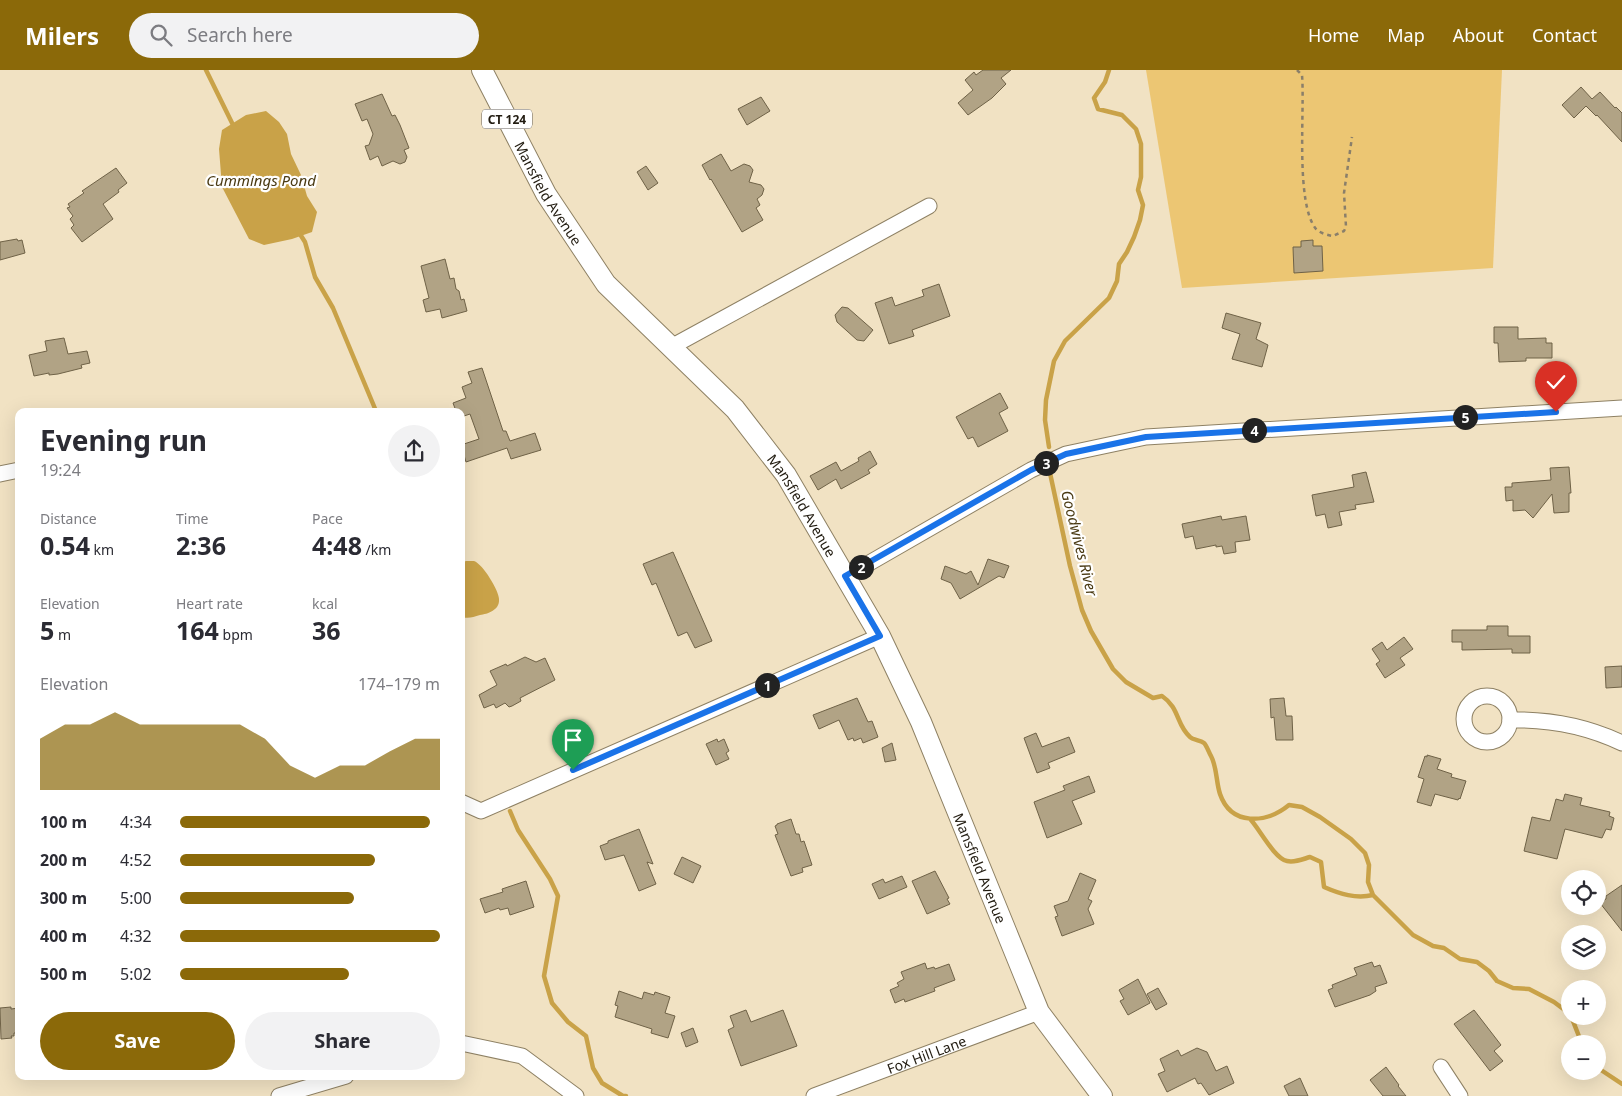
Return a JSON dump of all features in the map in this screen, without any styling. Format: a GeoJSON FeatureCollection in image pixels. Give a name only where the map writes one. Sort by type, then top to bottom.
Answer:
{"type":"FeatureCollection","features":[{"type":"Feature","properties":{"kind":"main road","name":"Mansfield Avenue"},"geometry":{"type":"LineString","coordinates":[[482,70],[546,194],[606,284],[736,409],[786,475],[880,636],[921,722],[1039,1012],[1102,1096]]}},
{"type":"Feature","properties":{"kind":"street"},"geometry":{"type":"LineString","coordinates":[[671,347],[929,206]]}},
{"type":"Feature","properties":{"kind":"street"},"geometry":{"type":"LineString","coordinates":[[845,576],[1031,470],[1066,454],[1146,437],[1622,408]]}},
{"type":"Feature","properties":{"kind":"street"},"geometry":{"type":"LineString","coordinates":[[0,474],[15,471]]}},
{"type":"Feature","properties":{"kind":"street"},"geometry":{"type":"LineString","coordinates":[[465,804],[481,811],[880,636]]}},
{"type":"Feature","properties":{"kind":"street"},"geometry":{"type":"LineString","coordinates":[[1510,720],[1535,719],[1586,728],[1622,743]]}},
{"type":"Feature","properties":{"kind":"street","name":"Fox Hill Lane"},"geometry":{"type":"LineString","coordinates":[[814,1096],[1039,1012]]}},
{"type":"Feature","properties":{"kind":"street"},"geometry":{"type":"LineString","coordinates":[[465,1044],[522,1056],[576,1096]]}},
{"type":"Feature","properties":{"kind":"street"},"geometry":{"type":"LineString","coordinates":[[1442,1067],[1460,1096]]}},
{"type":"Feature","properties":{"kind":"street"},"geometry":{"type":"LineString","coordinates":[[279,1096],[333,1080]]}},
{"type":"Feature","properties":{"kind":"path"},"geometry":{"type":"LineString","coordinates":[[1297,70],[1302,75],[1303,89],[1302,159],[1307,210],[1316,229],[1333,236],[1344,232],[1346,227],[1344,193],[1352,137]]}},
{"type":"Feature","properties":{"kind":"shaded area"},"geometry":{"type":"Polygon","coordinates":[[[1146,70],[1502,70],[1493,268],[1182,288],[1146,70]]]}},
{"type":"Feature","properties":{"kind":"water","name":"Cummings Pond"},"geometry":{"type":"Polygon","coordinates":[[[266,111],[279,122],[287,134],[291,154],[301,175],[307,196],[317,212],[312,232],[292,239],[264,245],[249,239],[222,187],[219,149],[222,130],[246,115],[266,111]]]}},
{"type":"Feature","properties":{"kind":"water"},"geometry":{"type":"Polygon","coordinates":[[[465,561],[478,563],[493,584],[499,603],[493,611],[465,618],[465,561]]]}},
{"type":"Feature","properties":{"kind":"building"},"geometry":{"type":"Polygon","coordinates":[[[983,70],[1011,70],[1001,78],[1006,84],[992,98],[968,115],[958,103],[973,90],[965,80],[974,72],[976,75],[983,70]]]}},
{"type":"Feature","properties":{"kind":"building"},"geometry":{"type":"Polygon","coordinates":[[[1581,87],[1592,99],[1600,92],[1622,113],[1622,142],[1586,106],[1574,118],[1562,105],[1581,87]]]}},
{"type":"Feature","properties":{"kind":"building"},"geometry":{"type":"Polygon","coordinates":[[[382,94],[392,116],[395,115],[400,125],[409,148],[404,150],[407,157],[405,162],[400,164],[393,161],[382,166],[378,156],[370,160],[365,146],[369,145],[373,134],[367,119],[362,121],[355,104],[382,94]]]}},
{"type":"Feature","properties":{"kind":"building"},"geometry":{"type":"Polygon","coordinates":[[[761,97],[770,111],[747,125],[738,109],[761,97]]]}},
{"type":"Feature","properties":{"kind":"building"},"geometry":{"type":"Polygon","coordinates":[[[721,154],[731,171],[744,164],[750,166],[753,170],[749,182],[761,185],[764,189],[762,195],[757,199],[760,205],[756,208],[763,220],[742,232],[702,165],[721,154]]]}},
{"type":"Feature","properties":{"kind":"building"},"geometry":{"type":"Polygon","coordinates":[[[646,166],[658,183],[648,190],[637,172],[646,166]]]}},
{"type":"Feature","properties":{"kind":"building"},"geometry":{"type":"Polygon","coordinates":[[[116,168],[127,183],[118,190],[119,192],[103,204],[113,219],[82,242],[71,228],[74,225],[70,219],[73,216],[67,208],[70,207],[68,204],[84,193],[82,191],[116,168]]]}},
{"type":"Feature","properties":{"kind":"building"},"geometry":{"type":"Polygon","coordinates":[[[17,239],[18,241],[22,240],[25,253],[0,260],[0,242],[17,239]]]}},
{"type":"Feature","properties":{"kind":"building"},"geometry":{"type":"Polygon","coordinates":[[[1313,240],[1313,246],[1322,246],[1323,271],[1294,273],[1293,247],[1301,247],[1301,241],[1313,240]]]}},
{"type":"Feature","properties":{"kind":"building"},"geometry":{"type":"Polygon","coordinates":[[[445,259],[450,279],[454,278],[456,289],[459,291],[461,300],[464,299],[467,311],[442,318],[440,309],[426,312],[423,300],[429,298],[421,266],[445,259]]]}},
{"type":"Feature","properties":{"kind":"building"},"geometry":{"type":"Polygon","coordinates":[[[939,284],[950,316],[912,330],[914,336],[889,344],[875,303],[892,297],[895,306],[924,296],[922,290],[939,284]]]}},
{"type":"Feature","properties":{"kind":"building"},"geometry":{"type":"Polygon","coordinates":[[[842,307],[848,308],[873,330],[864,341],[857,340],[837,322],[835,315],[842,307]]]}},
{"type":"Feature","properties":{"kind":"building"},"geometry":{"type":"Polygon","coordinates":[[[1226,313],[1261,323],[1256,339],[1268,345],[1262,367],[1232,359],[1240,334],[1222,328],[1226,313]]]}},
{"type":"Feature","properties":{"kind":"building"},"geometry":{"type":"Polygon","coordinates":[[[1494,327],[1518,327],[1518,339],[1546,338],[1546,343],[1552,343],[1552,358],[1526,358],[1526,361],[1499,362],[1498,343],[1494,343],[1494,327]]]}},
{"type":"Feature","properties":{"kind":"building"},"geometry":{"type":"Polygon","coordinates":[[[64,338],[68,354],[87,351],[90,363],[81,365],[82,368],[58,374],[49,375],[49,373],[34,376],[29,355],[47,351],[45,341],[64,338]]]}},
{"type":"Feature","properties":{"kind":"building"},"geometry":{"type":"Polygon","coordinates":[[[482,368],[503,431],[506,431],[510,441],[535,433],[541,450],[511,459],[507,448],[466,462],[465,444],[479,439],[470,414],[465,416],[465,408],[455,408],[453,403],[466,398],[462,387],[472,383],[468,372],[482,368]]]}},
{"type":"Feature","properties":{"kind":"building"},"geometry":{"type":"Polygon","coordinates":[[[1000,393],[1008,408],[999,413],[1008,431],[978,447],[973,437],[968,439],[956,417],[1000,393]]]}},
{"type":"Feature","properties":{"kind":"building"},"geometry":{"type":"Polygon","coordinates":[[[870,451],[877,464],[868,470],[870,473],[841,489],[836,479],[818,490],[810,476],[836,462],[841,471],[859,461],[858,458],[870,451]]]}},
{"type":"Feature","properties":{"kind":"building"},"geometry":{"type":"Polygon","coordinates":[[[1569,467],[1571,493],[1569,493],[1569,512],[1554,513],[1552,494],[1533,518],[1525,510],[1513,511],[1513,500],[1506,501],[1505,487],[1512,487],[1512,483],[1551,480],[1550,468],[1569,467]]]}},
{"type":"Feature","properties":{"kind":"building"},"geometry":{"type":"Polygon","coordinates":[[[1366,472],[1374,502],[1355,505],[1356,509],[1339,512],[1342,525],[1328,528],[1325,514],[1316,516],[1312,495],[1354,487],[1352,475],[1366,472]]]}},
{"type":"Feature","properties":{"kind":"building"},"geometry":{"type":"Polygon","coordinates":[[[1221,516],[1222,520],[1246,516],[1250,540],[1235,542],[1236,552],[1224,554],[1222,546],[1216,547],[1216,545],[1196,549],[1193,536],[1185,538],[1182,524],[1221,516]]]}},
{"type":"Feature","properties":{"kind":"building"},"geometry":{"type":"Polygon","coordinates":[[[673,552],[712,641],[695,648],[687,632],[678,636],[656,583],[652,585],[643,564],[673,552]]]}},
{"type":"Feature","properties":{"kind":"building"},"geometry":{"type":"Polygon","coordinates":[[[988,559],[1009,566],[1004,578],[999,576],[960,599],[951,583],[941,579],[945,566],[966,574],[971,571],[978,585],[988,559]]]}},
{"type":"Feature","properties":{"kind":"building"},"geometry":{"type":"Polygon","coordinates":[[[1487,626],[1508,626],[1508,636],[1530,636],[1530,653],[1512,653],[1512,649],[1462,650],[1462,642],[1452,642],[1452,630],[1487,630],[1487,626]]]}},
{"type":"Feature","properties":{"kind":"building"},"geometry":{"type":"Polygon","coordinates":[[[1404,637],[1413,649],[1400,658],[1405,665],[1385,678],[1376,664],[1380,661],[1372,649],[1382,642],[1387,650],[1404,637]]]}},
{"type":"Feature","properties":{"kind":"building"},"geometry":{"type":"Polygon","coordinates":[[[525,657],[536,662],[545,658],[555,680],[520,698],[521,701],[512,706],[509,707],[505,703],[496,708],[494,704],[484,708],[479,695],[497,685],[490,671],[506,664],[507,666],[525,657]]]}},
{"type":"Feature","properties":{"kind":"building"},"geometry":{"type":"Polygon","coordinates":[[[1622,666],[1622,687],[1606,688],[1605,667],[1622,666]]]}},
{"type":"Feature","properties":{"kind":"building"},"geometry":{"type":"Polygon","coordinates":[[[857,698],[868,722],[872,721],[878,737],[863,743],[861,738],[854,741],[853,738],[848,740],[839,720],[819,729],[813,715],[857,698]]]}},
{"type":"Feature","properties":{"kind":"building"},"geometry":{"type":"Polygon","coordinates":[[[1284,698],[1286,716],[1292,716],[1293,740],[1276,740],[1274,717],[1271,718],[1270,699],[1284,698]]]}},
{"type":"Feature","properties":{"kind":"building"},"geometry":{"type":"Polygon","coordinates":[[[1036,733],[1042,747],[1069,737],[1075,752],[1048,763],[1050,768],[1037,773],[1024,738],[1036,733]]]}},
{"type":"Feature","properties":{"kind":"building"},"geometry":{"type":"Polygon","coordinates":[[[717,739],[718,742],[724,739],[729,751],[726,753],[729,759],[716,765],[706,744],[717,739]]]}},
{"type":"Feature","properties":{"kind":"building"},"geometry":{"type":"Polygon","coordinates":[[[892,743],[896,760],[885,762],[882,748],[892,743]]]}},
{"type":"Feature","properties":{"kind":"building"},"geometry":{"type":"Polygon","coordinates":[[[1427,755],[1441,759],[1437,769],[1452,774],[1451,777],[1466,781],[1460,799],[1435,794],[1431,806],[1417,802],[1424,779],[1418,777],[1427,755]]]}},
{"type":"Feature","properties":{"kind":"building"},"geometry":{"type":"Polygon","coordinates":[[[1089,776],[1095,792],[1072,801],[1082,824],[1047,838],[1034,802],[1065,790],[1063,786],[1089,776]]]}},
{"type":"Feature","properties":{"kind":"building"},"geometry":{"type":"Polygon","coordinates":[[[1565,794],[1582,798],[1580,805],[1610,812],[1609,816],[1614,818],[1611,830],[1606,829],[1602,838],[1565,829],[1557,859],[1524,851],[1532,817],[1550,821],[1556,799],[1563,801],[1565,794]]]}},
{"type":"Feature","properties":{"kind":"building"},"geometry":{"type":"Polygon","coordinates":[[[791,819],[796,834],[799,834],[801,842],[804,841],[812,865],[802,868],[803,872],[791,876],[775,835],[778,834],[775,826],[791,819]]]}},
{"type":"Feature","properties":{"kind":"building"},"geometry":{"type":"Polygon","coordinates":[[[639,829],[653,864],[647,862],[656,884],[639,891],[624,855],[605,860],[600,846],[639,829]]]}},
{"type":"Feature","properties":{"kind":"building"},"geometry":{"type":"Polygon","coordinates":[[[682,857],[701,866],[693,883],[674,874],[682,857]]]}},
{"type":"Feature","properties":{"kind":"building"},"geometry":{"type":"Polygon","coordinates":[[[935,871],[949,898],[947,899],[950,904],[927,914],[912,881],[935,871]]]}},
{"type":"Feature","properties":{"kind":"building"},"geometry":{"type":"Polygon","coordinates":[[[1080,873],[1096,880],[1088,899],[1092,901],[1088,909],[1094,924],[1062,936],[1055,917],[1058,916],[1054,906],[1068,901],[1080,873]]]}},
{"type":"Feature","properties":{"kind":"building"},"geometry":{"type":"Polygon","coordinates":[[[902,876],[907,887],[879,899],[872,884],[883,879],[885,883],[902,876]]]}},
{"type":"Feature","properties":{"kind":"building"},"geometry":{"type":"Polygon","coordinates":[[[526,881],[534,907],[510,915],[508,908],[500,910],[499,908],[485,913],[480,899],[503,892],[502,889],[526,881]]]}},
{"type":"Feature","properties":{"kind":"building"},"geometry":{"type":"Polygon","coordinates":[[[1622,885],[1622,931],[1606,911],[1606,896],[1622,885]]]}},
{"type":"Feature","properties":{"kind":"building"},"geometry":{"type":"Polygon","coordinates":[[[1372,962],[1374,967],[1380,965],[1387,983],[1375,987],[1376,991],[1370,995],[1335,1007],[1328,990],[1333,988],[1332,985],[1357,975],[1354,968],[1372,962]]]}},
{"type":"Feature","properties":{"kind":"building"},"geometry":{"type":"Polygon","coordinates":[[[925,963],[927,969],[934,967],[935,969],[949,964],[955,980],[934,988],[935,991],[905,1002],[904,999],[895,1003],[890,990],[899,986],[897,983],[904,979],[901,972],[925,963]]]}},
{"type":"Feature","properties":{"kind":"building"},"geometry":{"type":"Polygon","coordinates":[[[1138,979],[1150,1003],[1128,1015],[1120,1001],[1124,999],[1119,990],[1138,979]]]}},
{"type":"Feature","properties":{"kind":"building"},"geometry":{"type":"Polygon","coordinates":[[[1158,988],[1167,1004],[1156,1010],[1147,994],[1158,988]]]}},
{"type":"Feature","properties":{"kind":"building"},"geometry":{"type":"Polygon","coordinates":[[[619,991],[642,999],[644,992],[654,995],[655,992],[670,997],[665,1013],[675,1016],[668,1038],[651,1033],[652,1029],[615,1017],[618,1006],[615,1005],[619,991]]]}},
{"type":"Feature","properties":{"kind":"building"},"geometry":{"type":"Polygon","coordinates":[[[0,1008],[15,1008],[15,1033],[14,1036],[11,1036],[12,1038],[1,1039],[0,1008]]]}},
{"type":"Feature","properties":{"kind":"building"},"geometry":{"type":"Polygon","coordinates":[[[746,1010],[751,1022],[783,1010],[797,1046],[741,1066],[728,1030],[734,1027],[730,1016],[746,1010]]]}},
{"type":"Feature","properties":{"kind":"building"},"geometry":{"type":"Polygon","coordinates":[[[1474,1010],[1501,1045],[1494,1051],[1503,1061],[1490,1071],[1454,1024],[1474,1010]]]}},
{"type":"Feature","properties":{"kind":"building"},"geometry":{"type":"Polygon","coordinates":[[[693,1028],[698,1042],[686,1047],[681,1033],[693,1028]]]}},
{"type":"Feature","properties":{"kind":"building"},"geometry":{"type":"Polygon","coordinates":[[[1197,1048],[1207,1052],[1216,1071],[1227,1066],[1234,1083],[1209,1095],[1195,1078],[1167,1092],[1158,1074],[1165,1071],[1160,1059],[1178,1050],[1181,1056],[1197,1048]]]}},
{"type":"Feature","properties":{"kind":"building"},"geometry":{"type":"Polygon","coordinates":[[[1386,1067],[1406,1096],[1383,1096],[1370,1080],[1386,1067]]]}},
{"type":"Feature","properties":{"kind":"building"},"geometry":{"type":"Polygon","coordinates":[[[1300,1078],[1308,1096],[1289,1096],[1284,1086],[1300,1078]]]}},
{"type":"Feature","properties":{"kind":"waterway"},"geometry":{"type":"LineString","coordinates":[[206,70],[234,127]]}},
{"type":"Feature","properties":{"kind":"waterway","name":"Goodwives River"},"geometry":{"type":"LineString","coordinates":[[1049,447],[1045,420],[1046,400],[1054,361],[1065,341],[1109,298],[1117,281],[1119,264],[1134,237],[1143,205],[1138,190],[1141,177],[1141,144],[1136,129],[1122,115],[1098,109],[1094,98],[1105,82],[1109,70]]}},
{"type":"Feature","properties":{"kind":"waterway"},"geometry":{"type":"LineString","coordinates":[[298,231],[305,242],[315,277],[333,308],[375,408]]}},
{"type":"Feature","properties":{"kind":"waterway","name":"Goodwives River"},"geometry":{"type":"LineString","coordinates":[[1050,473],[1070,566],[1082,610],[1091,631],[1113,669],[1126,682],[1153,698],[1162,696],[1172,706],[1182,727],[1191,738],[1205,744],[1213,760],[1220,794],[1232,812],[1250,819],[1260,818],[1270,816],[1289,805],[1302,807],[1320,817],[1351,839],[1365,853],[1369,865],[1368,882],[1373,895],[1413,935],[1433,946],[1444,948],[1460,959],[1477,962],[1489,971],[1497,981],[1513,988],[1529,989],[1561,1007]]}},
{"type":"Feature","properties":{"kind":"waterway"},"geometry":{"type":"LineString","coordinates":[[510,811],[518,830],[550,879],[558,896],[544,976],[552,1003],[568,1022],[586,1036],[593,1068],[602,1083],[626,1096]]}},
{"type":"Feature","properties":{"kind":"waterway"},"geometry":{"type":"LineString","coordinates":[[1251,820],[1282,859],[1299,861],[1310,857],[1321,862],[1324,887],[1348,895],[1373,895]]}},
{"type":"Feature","properties":{"kind":"waterway","name":"Goodwives River"},"geometry":{"type":"LineString","coordinates":[[1575,1025],[1578,1035]]}},
{"type":"Feature","properties":{"kind":"waterway","name":"Goodwives River"},"geometry":{"type":"LineString","coordinates":[[1606,1073],[1622,1084]]}},
{"type":"Feature","properties":{"kind":"route"},"geometry":{"type":"LineString","coordinates":[[573,770],[880,636],[845,576],[1031,470],[1066,454],[1146,437],[1556,412]]}}]}
